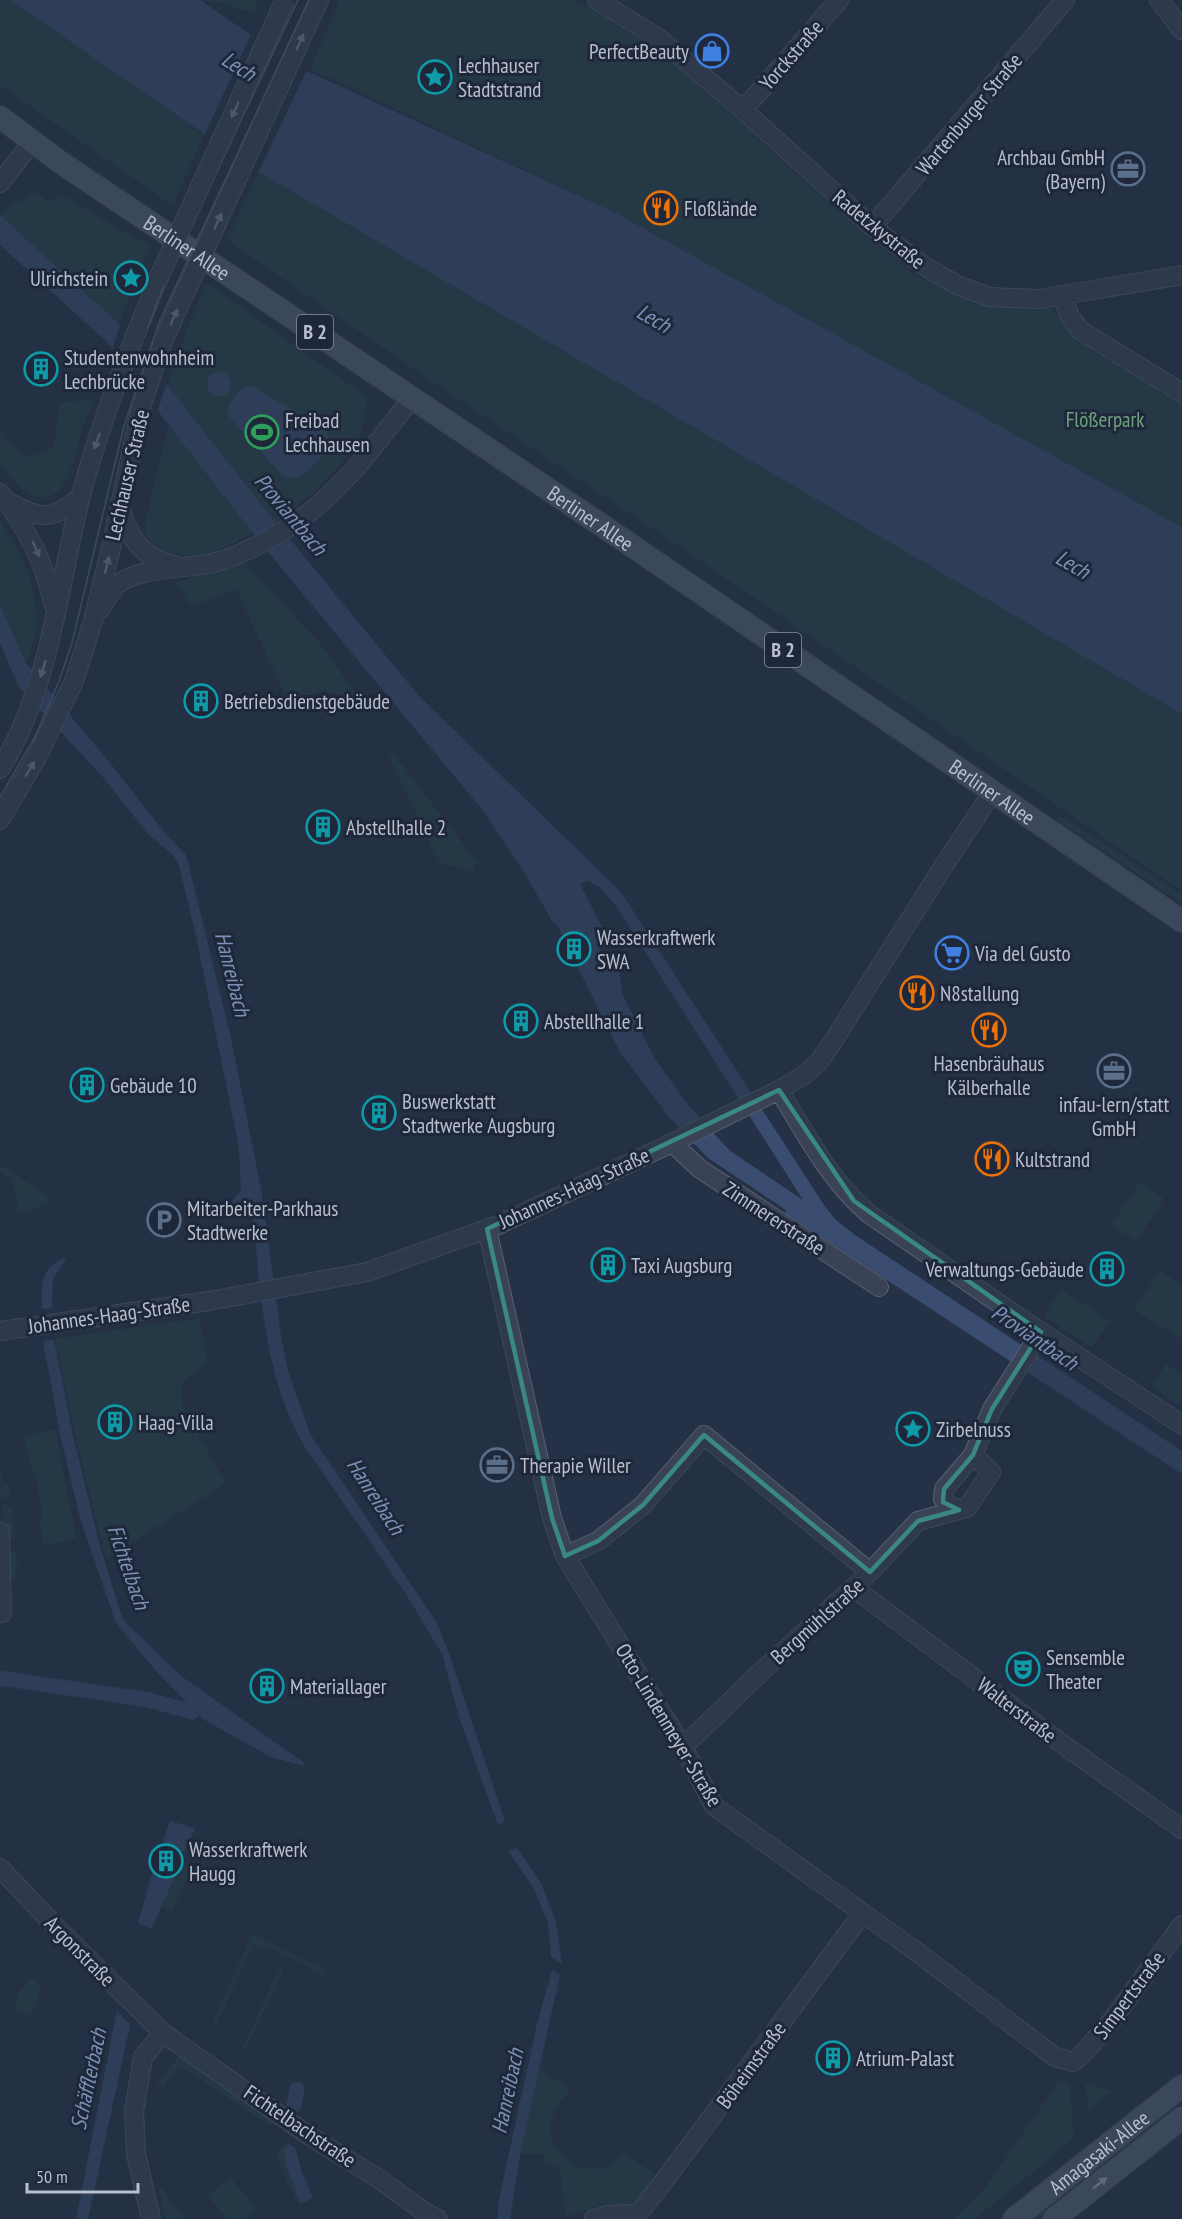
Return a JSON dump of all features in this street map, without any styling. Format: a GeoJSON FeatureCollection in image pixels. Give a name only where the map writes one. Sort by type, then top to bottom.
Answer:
{"type":"FeatureCollection","features":[{"type":"Feature","properties":{"kind":"main road","name":"Berliner Allee"},"geometry":{"type":"LineString","coordinates":[[0,117],[32,142],[644,554],[1182,921]]}},
{"type":"Feature","properties":{"kind":"main road","name":"Amagasaki-Allee"},"geometry":{"type":"LineString","coordinates":[[1020,2217],[1182,2086]]}},
{"type":"Feature","properties":{"kind":"main road","name":"Amagasaki-Allee"},"geometry":{"type":"LineString","coordinates":[[1054,2219],[1182,2118]]}},
{"type":"Feature","properties":{"kind":"street","name":"Lechhauser Straße"},"geometry":{"type":"LineString","coordinates":[[0,769],[13,747],[45,662],[91,459],[141,321],[285,0]]}},
{"type":"Feature","properties":{"kind":"street","name":"Lechhauser Straße"},"geometry":{"type":"LineString","coordinates":[[0,820],[35,761],[74,681],[93,621],[120,509],[141,407],[163,341],[319,0]]}},
{"type":"Feature","properties":{"kind":"street","name":"Radetzkystraße"},"geometry":{"type":"LineString","coordinates":[[597,0],[653,33],[743,110],[872,227],[927,268],[959,286],[990,297],[1017,299],[1063,296],[1182,275]]}},
{"type":"Feature","properties":{"kind":"street","name":"Yorckstraße"},"geometry":{"type":"LineString","coordinates":[[743,110],[839,0]]}},
{"type":"Feature","properties":{"kind":"street","name":"Wartenburger Straße"},"geometry":{"type":"LineString","coordinates":[[872,227],[1065,0]]}},
{"type":"Feature","properties":{"kind":"street"},"geometry":{"type":"LineString","coordinates":[[1158,0],[1182,30]]}},
{"type":"Feature","properties":{"kind":"street"},"geometry":{"type":"LineString","coordinates":[[0,183],[32,142]]}},
{"type":"Feature","properties":{"kind":"street"},"geometry":{"type":"LineString","coordinates":[[1063,296],[1069,315],[1080,330],[1182,393]]}},
{"type":"Feature","properties":{"kind":"street"},"geometry":{"type":"LineString","coordinates":[[93,621],[118,584],[139,574],[217,562],[285,529],[322,504],[344,482],[412,398]]}},
{"type":"Feature","properties":{"kind":"street"},"geometry":{"type":"LineString","coordinates":[[2,496],[28,513],[47,515],[64,512],[81,497]]}},
{"type":"Feature","properties":{"kind":"street"},"geometry":{"type":"LineString","coordinates":[[2,496],[32,539],[44,566],[55,612]]}},
{"type":"Feature","properties":{"kind":"street"},"geometry":{"type":"LineString","coordinates":[[120,509],[130,535],[137,545],[159,561],[185,568]]}},
{"type":"Feature","properties":{"kind":"street","name":"Johannes-Haag-Straße"},"geometry":{"type":"LineString","coordinates":[[0,1331],[221,1299],[367,1272],[487,1229],[677,1141],[779,1090],[804,1075],[818,1063],[992,793]]}},
{"type":"Feature","properties":{"kind":"street"},"geometry":{"type":"LineString","coordinates":[[779,1090],[834,1177],[854,1202],[868,1214],[1037,1338],[1182,1425]]}},
{"type":"Feature","properties":{"kind":"street","name":"Zimmererstraße"},"geometry":{"type":"LineString","coordinates":[[677,1141],[700,1169],[879,1287]]}},
{"type":"Feature","properties":{"kind":"street","name":"Otto-Lindenmeyer-Straße"},"geometry":{"type":"LineString","coordinates":[[487,1229],[552,1518],[565,1556],[683,1747],[714,1806],[917,1952],[1055,2057],[1073,2062]]}},
{"type":"Feature","properties":{"kind":"street"},"geometry":{"type":"LineString","coordinates":[[973,1455],[991,1472],[967,1508],[959,1510],[947,1504],[943,1499],[944,1489],[973,1455],[992,1409],[1037,1338]]}},
{"type":"Feature","properties":{"kind":"street"},"geometry":{"type":"LineString","coordinates":[[565,1556],[598,1541],[643,1506],[704,1435],[870,1572]]}},
{"type":"Feature","properties":{"kind":"street","name":"Bergmühlstraße"},"geometry":{"type":"LineString","coordinates":[[683,1747],[762,1671],[854,1588],[918,1521],[959,1510]]}},
{"type":"Feature","properties":{"kind":"street"},"geometry":{"type":"LineString","coordinates":[[0,1531],[2,1613]]}},
{"type":"Feature","properties":{"kind":"street","name":"Walterstraße"},"geometry":{"type":"LineString","coordinates":[[854,1588],[1065,1746],[1182,1829]]}},
{"type":"Feature","properties":{"kind":"street","name":"Argonstraße"},"geometry":{"type":"LineString","coordinates":[[0,1868],[59,1931],[163,2033]]}},
{"type":"Feature","properties":{"kind":"street","name":"Böheimstraße"},"geometry":{"type":"LineString","coordinates":[[594,2219],[607,2215],[632,2216],[722,2105],[862,1914]]}},
{"type":"Feature","properties":{"kind":"street","name":"Simpertstraße"},"geometry":{"type":"LineString","coordinates":[[1073,2062],[1112,2020],[1182,1925]]}},
{"type":"Feature","properties":{"kind":"street"},"geometry":{"type":"LineString","coordinates":[[151,2219],[136,2154],[134,2111],[143,2057],[163,2033]]}},
{"type":"Feature","properties":{"kind":"street","name":"Fichtelbachstraße"},"geometry":{"type":"LineString","coordinates":[[163,2033],[308,2135],[438,2219]]}},
{"type":"Feature","properties":{"kind":"highlighted area"},"geometry":{"type":"Polygon","coordinates":[[[779,1090],[854,1201],[1041,1332],[992,1409],[973,1455],[944,1489],[943,1502],[959,1510],[918,1521],[870,1572],[704,1435],[643,1505],[598,1541],[565,1556],[552,1518],[487,1229],[779,1090]]]}},
{"type":"Feature","properties":{"kind":"green space"},"geometry":{"type":"Polygon","coordinates":[[[0,0],[10,0],[204,135],[172,205],[0,85],[0,0]]]}},
{"type":"Feature","properties":{"kind":"green space"},"geometry":{"type":"Polygon","coordinates":[[[200,0],[256,0],[258,12],[220,2],[200,0]]]}},
{"type":"Feature","properties":{"kind":"green space","name":"Flößerpark"},"geometry":{"type":"Polygon","coordinates":[[[340,0],[573,0],[604,12],[656,46],[862,233],[915,275],[960,296],[990,304],[1020,308],[1046,306],[1078,333],[1182,402],[1182,527],[614,212],[310,69],[340,0]]]}},
{"type":"Feature","properties":{"kind":"green space"},"geometry":{"type":"Polygon","coordinates":[[[259,172],[1182,714],[1182,891],[227,240],[259,172]]]}},
{"type":"Feature","properties":{"kind":"green space"},"geometry":{"type":"Polygon","coordinates":[[[33,193],[37,193],[50,203],[58,193],[151,247],[143,264],[129,265],[121,274],[120,287],[129,296],[119,324],[0,215],[33,193]]]}},
{"type":"Feature","properties":{"kind":"green space","name":"Freibad Lechhausen"},"geometry":{"type":"Polygon","coordinates":[[[207,283],[368,398],[359,440],[339,466],[314,492],[275,522],[273,520],[234,543],[205,553],[175,554],[150,542],[145,533],[145,524],[176,397],[167,386],[207,283]]]}},
{"type":"Feature","properties":{"kind":"green space"},"geometry":{"type":"Polygon","coordinates":[[[96,399],[82,428],[69,474],[63,485],[55,493],[46,497],[34,496],[24,491],[0,464],[0,429],[5,440],[28,458],[54,446],[60,403],[96,399]]]}},
{"type":"Feature","properties":{"kind":"green space"},"geometry":{"type":"Polygon","coordinates":[[[0,520],[20,555],[36,606],[33,643],[26,663],[0,605],[0,520]]]}},
{"type":"Feature","properties":{"kind":"green space"},"geometry":{"type":"Polygon","coordinates":[[[240,558],[323,647],[367,710],[325,689],[289,702],[236,589],[192,607],[176,583],[240,558]]]}},
{"type":"Feature","properties":{"kind":"green space"},"geometry":{"type":"Polygon","coordinates":[[[393,753],[477,862],[472,872],[439,862],[389,757],[393,753]]]}},
{"type":"Feature","properties":{"kind":"green space"},"geometry":{"type":"Polygon","coordinates":[[[1063,817],[1182,894],[1182,903],[1059,822],[1057,819],[1063,817]]]}},
{"type":"Feature","properties":{"kind":"green space"},"geometry":{"type":"Polygon","coordinates":[[[3,1166],[54,1200],[20,1214],[17,1212],[14,1208],[19,1206],[11,1177],[6,1177],[0,1170],[3,1166]]]}},
{"type":"Feature","properties":{"kind":"green space"},"geometry":{"type":"Polygon","coordinates":[[[1140,1182],[1164,1199],[1137,1241],[1111,1225],[1140,1182]]]}},
{"type":"Feature","properties":{"kind":"green space"},"geometry":{"type":"Polygon","coordinates":[[[1160,1271],[1182,1285],[1181,1339],[1134,1310],[1160,1271]]]}},
{"type":"Feature","properties":{"kind":"green space"},"geometry":{"type":"Polygon","coordinates":[[[1063,1291],[1110,1321],[1093,1346],[1091,1347],[1045,1317],[1059,1292],[1063,1291]]]}},
{"type":"Feature","properties":{"kind":"green space"},"geometry":{"type":"Polygon","coordinates":[[[200,1318],[207,1363],[181,1383],[181,1404],[226,1483],[106,1559],[78,1448],[55,1339],[200,1318]]]}},
{"type":"Feature","properties":{"kind":"green space"},"geometry":{"type":"Polygon","coordinates":[[[1166,1364],[1182,1374],[1182,1397],[1178,1404],[1152,1386],[1166,1364]]]}},
{"type":"Feature","properties":{"kind":"green space"},"geometry":{"type":"Polygon","coordinates":[[[55,1429],[76,1538],[44,1546],[39,1520],[42,1516],[36,1475],[33,1473],[23,1436],[55,1429]]]}},
{"type":"Feature","properties":{"kind":"green space"},"geometry":{"type":"Polygon","coordinates":[[[0,1467],[4,1484],[9,1483],[10,1497],[1,1499],[0,1467]]]}},
{"type":"Feature","properties":{"kind":"green space"},"geometry":{"type":"Polygon","coordinates":[[[2,1504],[6,1504],[7,1508],[12,1507],[14,1540],[7,1541],[2,1504]]]}},
{"type":"Feature","properties":{"kind":"green space"},"geometry":{"type":"Polygon","coordinates":[[[7,1551],[16,1551],[18,1565],[15,1565],[16,1581],[6,1580],[7,1551]]]}},
{"type":"Feature","properties":{"kind":"green space"},"geometry":{"type":"Polygon","coordinates":[[[182,1864],[191,1869],[172,1911],[161,1907],[182,1864]]]}},
{"type":"Feature","properties":{"kind":"green space"},"geometry":{"type":"Polygon","coordinates":[[[252,1934],[325,1970],[320,1978],[321,1975],[310,1970],[311,1967],[264,1946],[262,1948],[254,1944],[216,2024],[213,2022],[252,1934]]]}},
{"type":"Feature","properties":{"kind":"green space"},"geometry":{"type":"Polygon","coordinates":[[[279,1969],[283,1971],[246,2049],[242,2048],[279,1969]]]}},
{"type":"Feature","properties":{"kind":"green space"},"geometry":{"type":"Polygon","coordinates":[[[32,1978],[41,1987],[31,2016],[13,2010],[20,1990],[32,1978]]]}},
{"type":"Feature","properties":{"kind":"green space"},"geometry":{"type":"Polygon","coordinates":[[[180,2055],[277,2120],[272,2127],[179,2065],[163,2088],[157,2083],[180,2055]]]}},
{"type":"Feature","properties":{"kind":"green space"},"geometry":{"type":"Polygon","coordinates":[[[539,2068],[570,2090],[554,2114],[551,2135],[554,2145],[574,2167],[607,2169],[626,2150],[628,2156],[664,2181],[646,2195],[627,2205],[605,2205],[566,2216],[559,2167],[545,2163],[544,2154],[520,2153],[539,2068]]]}},
{"type":"Feature","properties":{"kind":"green space"},"geometry":{"type":"Polygon","coordinates":[[[1059,2081],[1069,2084],[1074,2138],[975,2219],[954,2219],[983,2191],[1059,2081]]]}},
{"type":"Feature","properties":{"kind":"green space"},"geometry":{"type":"Polygon","coordinates":[[[1085,2083],[1110,2091],[1089,2113],[1085,2083]]]}},
{"type":"Feature","properties":{"kind":"green space"},"geometry":{"type":"Polygon","coordinates":[[[1162,2110],[1171,2113],[1041,2219],[1028,2219],[1162,2110]]]}},
{"type":"Feature","properties":{"kind":"green space"},"geometry":{"type":"Polygon","coordinates":[[[286,2142],[289,2143],[284,2149],[286,2165],[300,2204],[296,2201],[276,2157],[286,2142]]]}},
{"type":"Feature","properties":{"kind":"green space"},"geometry":{"type":"Polygon","coordinates":[[[230,2177],[257,2209],[244,2219],[228,2219],[208,2196],[230,2177]]]}},
{"type":"Feature","properties":{"kind":"green space"},"geometry":{"type":"Polygon","coordinates":[[[160,2186],[184,2219],[166,2219],[158,2187],[160,2186]]]}},
{"type":"Feature","properties":{"kind":"water","name":"Lech"},"geometry":{"type":"Polygon","coordinates":[[[10,0],[200,0],[296,66],[614,212],[1182,527],[1182,714],[259,172],[10,0]]]}},
{"type":"Feature","properties":{"kind":"water"},"geometry":{"type":"Polygon","coordinates":[[[0,215],[119,324],[261,504],[419,696],[621,892],[836,1220],[855,1235],[1182,1451],[1182,1474],[785,1213],[786,1210],[708,1158],[670,1118],[620,1052],[557,925],[552,921],[526,875],[481,808],[263,546],[107,342],[0,245],[0,215]],[[588,881],[573,887],[571,898],[583,921],[585,920],[655,1059],[689,1106],[730,1151],[803,1200],[616,906],[600,887],[588,881]]]}},
{"type":"Feature","properties":{"kind":"water"},"geometry":{"type":"Polygon","coordinates":[[[219,372],[228,375],[231,384],[228,393],[219,396],[210,393],[207,384],[210,375],[219,372]]]}},
{"type":"Feature","properties":{"kind":"water"},"geometry":{"type":"Polygon","coordinates":[[[251,386],[326,429],[329,442],[323,454],[303,475],[297,478],[283,476],[227,414],[229,404],[235,396],[242,389],[251,386]]]}},
{"type":"Feature","properties":{"kind":"water"},"geometry":{"type":"Polygon","coordinates":[[[0,605],[26,663],[110,763],[164,832],[186,855],[230,1033],[261,1189],[288,1371],[310,1434],[437,1623],[505,1822],[498,1825],[459,1717],[442,1654],[406,1594],[305,1447],[280,1391],[266,1332],[252,1210],[248,1207],[235,1211],[232,1201],[241,1191],[239,1148],[196,936],[179,866],[174,856],[148,834],[102,776],[19,687],[0,644],[0,605]]]}},
{"type":"Feature","properties":{"kind":"water"},"geometry":{"type":"Polygon","coordinates":[[[67,1257],[53,1279],[52,1308],[42,1309],[44,1277],[51,1266],[67,1257]]]}},
{"type":"Feature","properties":{"kind":"water"},"geometry":{"type":"Polygon","coordinates":[[[54,1340],[73,1435],[99,1543],[123,1620],[181,1676],[303,1762],[304,1766],[271,1757],[203,1719],[157,1672],[116,1623],[80,1518],[61,1438],[43,1341],[54,1340]]]}},
{"type":"Feature","properties":{"kind":"water"},"geometry":{"type":"Polygon","coordinates":[[[170,1821],[195,1828],[184,1852],[163,1842],[170,1821]]]}},
{"type":"Feature","properties":{"kind":"water"},"geometry":{"type":"Polygon","coordinates":[[[517,1848],[541,1883],[556,1922],[562,1964],[551,1957],[548,1923],[533,1887],[508,1851],[517,1848]]]}},
{"type":"Feature","properties":{"kind":"water"},"geometry":{"type":"Polygon","coordinates":[[[154,1867],[175,1877],[151,1929],[138,1923],[154,1867]]]}},
{"type":"Feature","properties":{"kind":"water"},"geometry":{"type":"Polygon","coordinates":[[[552,1970],[560,1975],[520,2155],[510,2219],[498,2219],[498,2204],[537,2024],[552,1970]]]}},
{"type":"Feature","properties":{"kind":"water"},"geometry":{"type":"Polygon","coordinates":[[[117,2011],[130,2025],[88,2219],[76,2219],[117,2011]]]}},
{"type":"Feature","properties":{"kind":"water"},"geometry":{"type":"Polygon","coordinates":[[[289,2144],[296,2149],[301,2170],[313,2198],[300,2204],[286,2165],[284,2149],[289,2144]]]}},
{"type":"Feature","properties":{"kind":"pier"},"geometry":{"type":"Polygon","coordinates":[[[252,32],[308,68],[257,175],[203,138],[252,32]]]}},
{"type":"Feature","properties":{"kind":"pier"},"geometry":{"type":"Polygon","coordinates":[[[121,322],[167,381],[157,414],[111,352],[121,322]]]}},
{"type":"Feature","properties":{"kind":"waterway","name":"Proviantbach"},"geometry":{"type":"LineString","coordinates":[[555,877],[573,887],[601,941]]}},
{"type":"Feature","properties":{"kind":"waterway","name":"Proviantbach"},"geometry":{"type":"LineString","coordinates":[[610,960],[615,995]]}},
{"type":"Feature","properties":{"kind":"waterway","name":"Schäfflerbach"},"geometry":{"type":"LineString","coordinates":[[0,1678],[149,1700],[192,1712]]}},
{"type":"Feature","properties":{"kind":"waterway","name":"Fichtelbach"},"geometry":{"type":"LineString","coordinates":[[294,2105],[297,2089]]}},
{"type":"Feature","properties":{"kind":"tram line"},"geometry":{"type":"LineString","coordinates":[[148,328],[165,281],[298,0]]}},
{"type":"Feature","properties":{"kind":"tram line"},"geometry":{"type":"LineString","coordinates":[[0,797],[35,737],[59,681],[72,643],[124,426],[160,320],[309,0]]}},
{"type":"Feature","properties":{"kind":"place","name":"PerfectBeauty"},"geometry":{"type":"Point","coordinates":[712,51]}},
{"type":"Feature","properties":{"kind":"place","name":"Lechhauser Stadtstrand"},"geometry":{"type":"Point","coordinates":[435,77]}},
{"type":"Feature","properties":{"kind":"place","name":"Archbau GmbH (Bayern)"},"geometry":{"type":"Point","coordinates":[1128,169]}},
{"type":"Feature","properties":{"kind":"place","name":"Floßlände"},"geometry":{"type":"Point","coordinates":[661,208]}},
{"type":"Feature","properties":{"kind":"place","name":"Ulrichstein"},"geometry":{"type":"Point","coordinates":[131,278]}},
{"type":"Feature","properties":{"kind":"place","name":"Studentenwohnheim Lechbrücke"},"geometry":{"type":"Point","coordinates":[41,369]}},
{"type":"Feature","properties":{"kind":"place","name":"Freibad Lechhausen"},"geometry":{"type":"Point","coordinates":[262,432]}},
{"type":"Feature","properties":{"kind":"place","name":"Betriebsdienstgebäude"},"geometry":{"type":"Point","coordinates":[201,701]}},
{"type":"Feature","properties":{"kind":"place","name":"Abstellhalle 2"},"geometry":{"type":"Point","coordinates":[323,827]}},
{"type":"Feature","properties":{"kind":"place","name":"Wasserkraftwerk SWA"},"geometry":{"type":"Point","coordinates":[574,949]}},
{"type":"Feature","properties":{"kind":"place","name":"Via del Gusto"},"geometry":{"type":"Point","coordinates":[952,953]}},
{"type":"Feature","properties":{"kind":"place","name":"N8stallung"},"geometry":{"type":"Point","coordinates":[917,993]}},
{"type":"Feature","properties":{"kind":"place","name":"Abstellhalle 1"},"geometry":{"type":"Point","coordinates":[521,1021]}},
{"type":"Feature","properties":{"kind":"place","name":"Hasenbräuhaus Kälberhalle"},"geometry":{"type":"Point","coordinates":[989,1030]}},
{"type":"Feature","properties":{"kind":"place","name":"infau-lern/statt GmbH"},"geometry":{"type":"Point","coordinates":[1114,1071]}},
{"type":"Feature","properties":{"kind":"place","name":"Gebäude 10"},"geometry":{"type":"Point","coordinates":[87,1085]}},
{"type":"Feature","properties":{"kind":"place","name":"Buswerkstatt Stadtwerke Augsburg"},"geometry":{"type":"Point","coordinates":[379,1113]}},
{"type":"Feature","properties":{"kind":"place","name":"Kultstrand"},"geometry":{"type":"Point","coordinates":[992,1159]}},
{"type":"Feature","properties":{"kind":"place","name":"Mitarbeiter-Parkhaus Stadtwerke"},"geometry":{"type":"Point","coordinates":[164,1220]}},
{"type":"Feature","properties":{"kind":"place","name":"Taxi Augsburg"},"geometry":{"type":"Point","coordinates":[608,1265]}},
{"type":"Feature","properties":{"kind":"place","name":"Verwaltungs-Gebäude"},"geometry":{"type":"Point","coordinates":[1107,1269]}},
{"type":"Feature","properties":{"kind":"place","name":"Haag-Villa"},"geometry":{"type":"Point","coordinates":[115,1422]}},
{"type":"Feature","properties":{"kind":"place","name":"Zirbelnuss"},"geometry":{"type":"Point","coordinates":[913,1429]}},
{"type":"Feature","properties":{"kind":"place","name":"Therapie Willer"},"geometry":{"type":"Point","coordinates":[497,1465]}},
{"type":"Feature","properties":{"kind":"place","name":"Sensemble Theater"},"geometry":{"type":"Point","coordinates":[1023,1669]}},
{"type":"Feature","properties":{"kind":"place","name":"Materiallager"},"geometry":{"type":"Point","coordinates":[267,1686]}},
{"type":"Feature","properties":{"kind":"place","name":"Wasserkraftwerk Haugg"},"geometry":{"type":"Point","coordinates":[166,1861]}},
{"type":"Feature","properties":{"kind":"place","name":"Atrium-Palast"},"geometry":{"type":"Point","coordinates":[833,2058]}},
{"type":"Feature","properties":{"kind":"water label","name":"Hanreibach"},"geometry":{"type":"Point","coordinates":[233,974]}},
{"type":"Feature","properties":{"kind":"water label","name":"Hanreibach"},"geometry":{"type":"Point","coordinates":[376,1496]}},
{"type":"Feature","properties":{"kind":"water label","name":"Hanreibach"},"geometry":{"type":"Point","coordinates":[507,2091]}}]}
